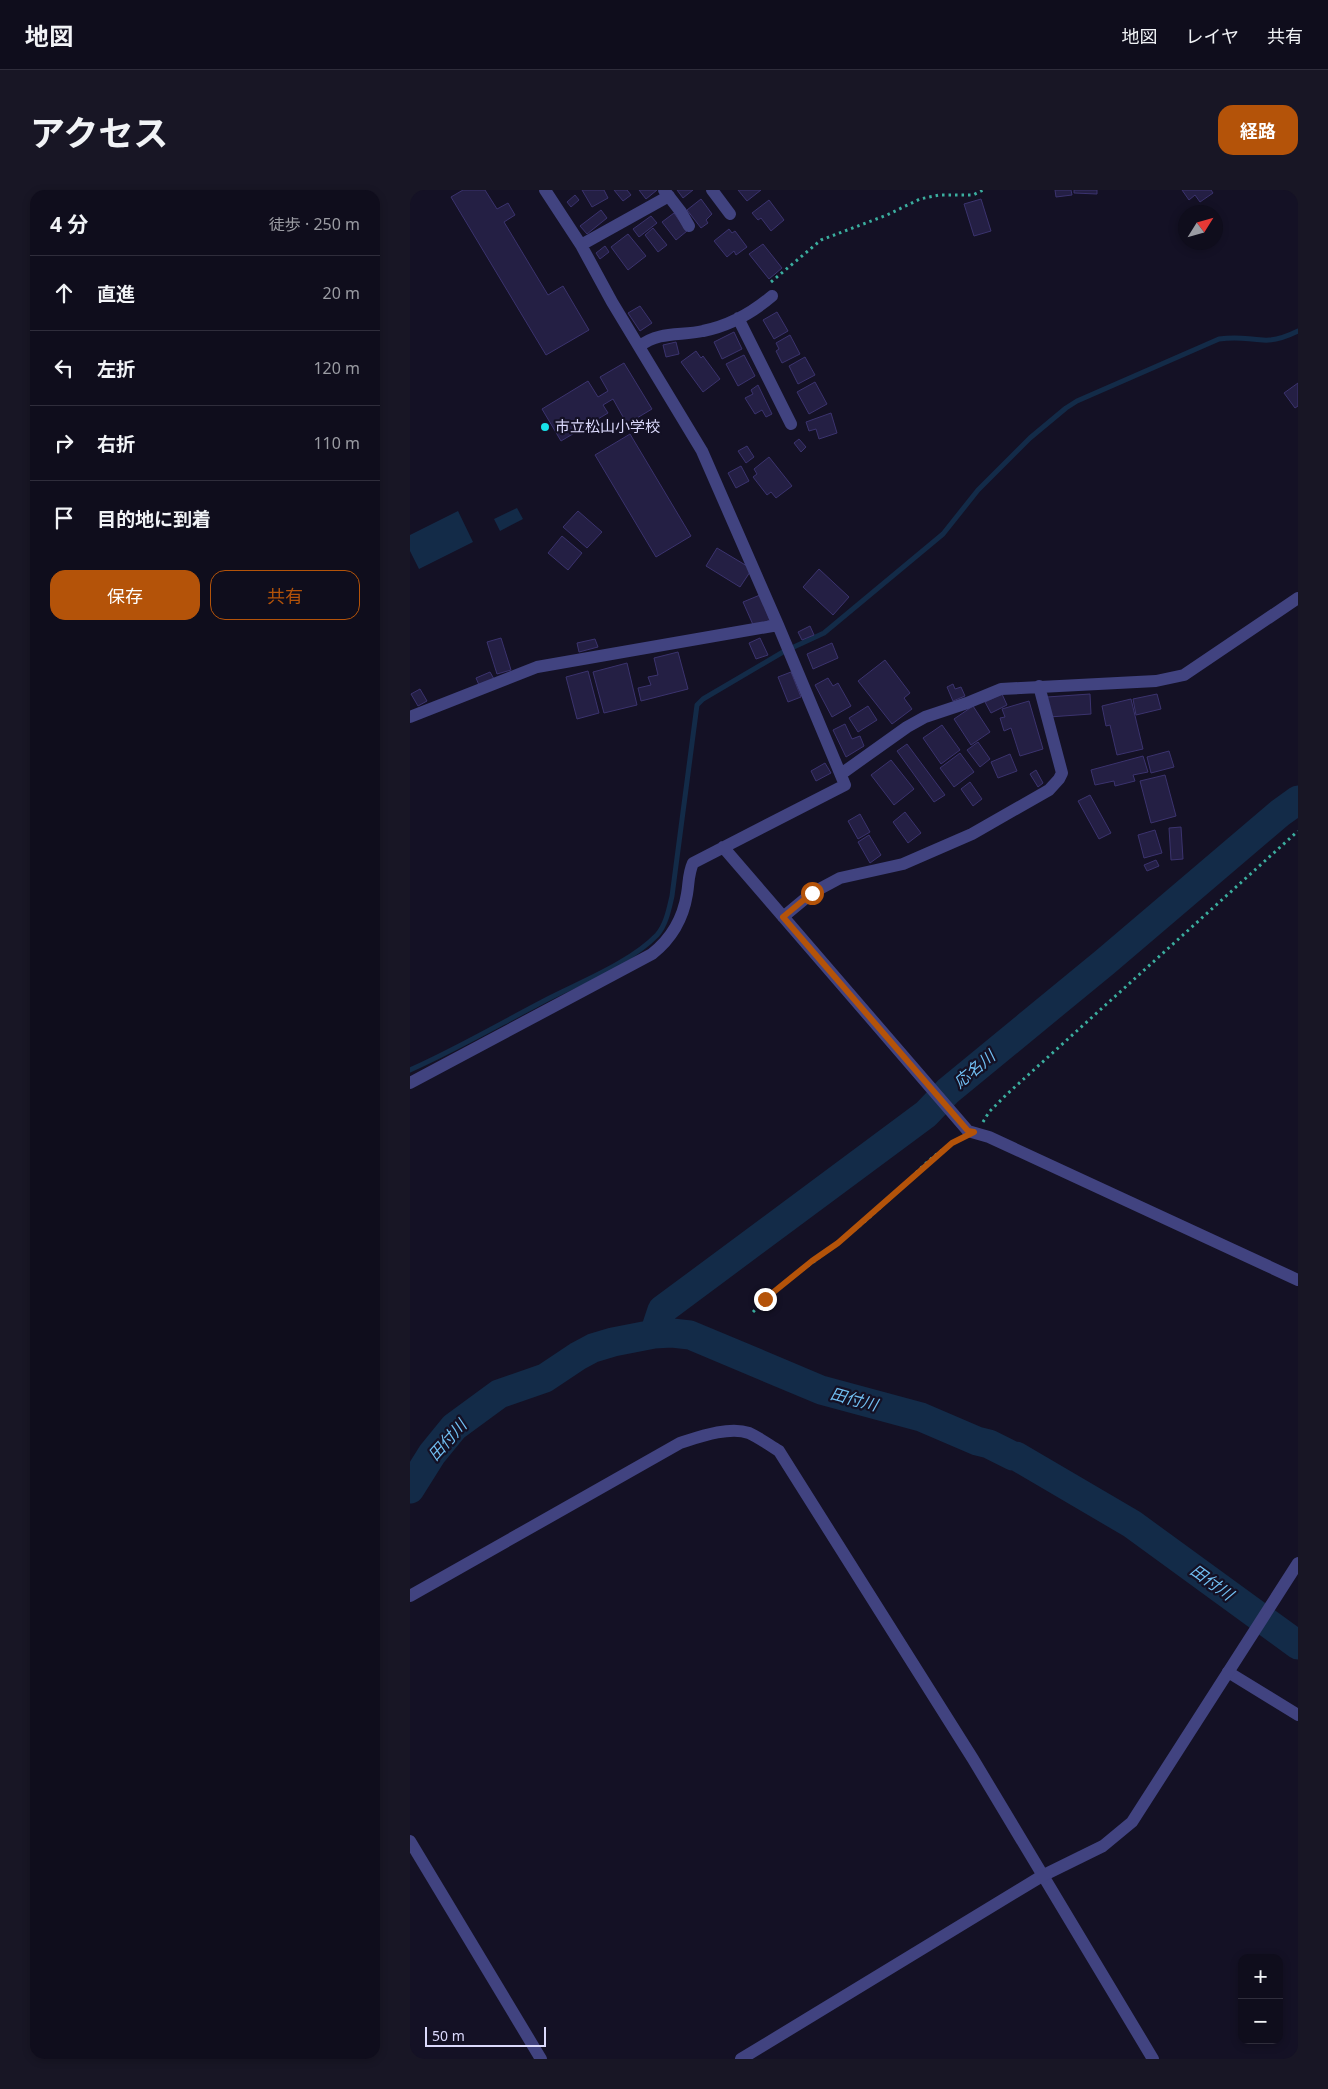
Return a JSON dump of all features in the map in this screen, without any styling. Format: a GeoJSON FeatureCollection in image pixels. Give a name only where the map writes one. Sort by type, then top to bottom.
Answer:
{"type":"FeatureCollection","features":[{"type":"Feature","properties":{"kind":"street"},"geometry":{"type":"LineString","coordinates":[[410,1083],[652,954],[662,946],[675,930],[687,896],[689,872],[693,864],[845,785],[702,451],[612,302],[581,244],[545,190]]}},
{"type":"Feature","properties":{"kind":"street"},"geometry":{"type":"LineString","coordinates":[[712,190],[730,214]]}},
{"type":"Feature","properties":{"kind":"street"},"geometry":{"type":"LineString","coordinates":[[581,244],[667,193],[689,226]]}},
{"type":"Feature","properties":{"kind":"street"},"geometry":{"type":"LineString","coordinates":[[640,346],[650,338],[703,331],[755,310],[770,298]]}},
{"type":"Feature","properties":{"kind":"street"},"geometry":{"type":"LineString","coordinates":[[738,318],[791,424]]}},
{"type":"Feature","properties":{"kind":"street"},"geometry":{"type":"LineString","coordinates":[[841,774],[907,727],[925,717],[967,704],[1001,689],[1156,681],[1184,675],[1298,598]]}},
{"type":"Feature","properties":{"kind":"street"},"geometry":{"type":"LineString","coordinates":[[410,717],[537,667],[778,625]]}},
{"type":"Feature","properties":{"kind":"street"},"geometry":{"type":"LineString","coordinates":[[783,917],[812,893],[840,878],[903,864],[934,852],[972,834],[1049,790],[1060,779],[1062,772],[1039,686]]}},
{"type":"Feature","properties":{"kind":"street"},"geometry":{"type":"LineString","coordinates":[[723,847],[971,1132],[988,1137],[1298,1280]]}},
{"type":"Feature","properties":{"kind":"street"},"geometry":{"type":"LineString","coordinates":[[410,1596],[680,1443],[710,1433],[747,1432],[779,1452],[973,1759],[1153,2059]]}},
{"type":"Feature","properties":{"kind":"street"},"geometry":{"type":"LineString","coordinates":[[741,2059],[1042,1876],[1103,1846],[1132,1822],[1296,1566]]}},
{"type":"Feature","properties":{"kind":"street"},"geometry":{"type":"LineString","coordinates":[[1228,1672],[1298,1715]]}},
{"type":"Feature","properties":{"kind":"street"},"geometry":{"type":"LineString","coordinates":[[410,1841],[541,2059]]}},
{"type":"Feature","properties":{"kind":"path"},"geometry":{"type":"LineString","coordinates":[[770,298],[762,290],[821,240],[887,215],[920,199],[940,195],[973,195],[983,190]]}},
{"type":"Feature","properties":{"kind":"path"},"geometry":{"type":"LineString","coordinates":[[754,1312],[765,1299],[786,1281],[838,1243],[952,1143],[971,1132],[1006,1095],[1298,831]]}},
{"type":"Feature","properties":{"kind":"water"},"geometry":{"type":"Polygon","coordinates":[[[517,508],[523,519],[500,531],[494,519],[517,508]]]}},
{"type":"Feature","properties":{"kind":"water"},"geometry":{"type":"Polygon","coordinates":[[[458,511],[473,542],[419,569],[410,551],[410,535],[458,511]]]}},
{"type":"Feature","properties":{"kind":"building"},"geometry":{"type":"Polygon","coordinates":[[[463,190],[485,190],[497,209],[508,203],[515,215],[504,222],[548,295],[563,286],[589,330],[546,355],[451,197],[463,190]]]}},
{"type":"Feature","properties":{"kind":"building"},"geometry":{"type":"Polygon","coordinates":[[[582,190],[604,190],[608,198],[592,207],[582,190]]]}},
{"type":"Feature","properties":{"kind":"building"},"geometry":{"type":"Polygon","coordinates":[[[614,190],[627,190],[631,195],[623,201],[614,190]]]}},
{"type":"Feature","properties":{"kind":"building"},"geometry":{"type":"Polygon","coordinates":[[[639,190],[657,190],[646,199],[639,190]]]}},
{"type":"Feature","properties":{"kind":"building"},"geometry":{"type":"Polygon","coordinates":[[[677,190],[693,190],[683,198],[677,190]]]}},
{"type":"Feature","properties":{"kind":"building"},"geometry":{"type":"Polygon","coordinates":[[[738,190],[761,190],[747,201],[738,190]]]}},
{"type":"Feature","properties":{"kind":"building"},"geometry":{"type":"Polygon","coordinates":[[[1055,190],[1071,190],[1072,195],[1056,197],[1055,190]]]}},
{"type":"Feature","properties":{"kind":"building"},"geometry":{"type":"Polygon","coordinates":[[[1074,190],[1097,190],[1097,194],[1074,193],[1074,190]]]}},
{"type":"Feature","properties":{"kind":"building"},"geometry":{"type":"Polygon","coordinates":[[[1182,190],[1211,190],[1213,193],[1200,202],[1195,195],[1189,200],[1182,190]]]}},
{"type":"Feature","properties":{"kind":"building"},"geometry":{"type":"Polygon","coordinates":[[[575,195],[579,200],[571,207],[567,202],[575,195]]]}},
{"type":"Feature","properties":{"kind":"building"},"geometry":{"type":"Polygon","coordinates":[[[701,199],[712,214],[706,220],[708,223],[701,228],[687,210],[701,199]]]}},
{"type":"Feature","properties":{"kind":"building"},"geometry":{"type":"Polygon","coordinates":[[[981,199],[991,231],[974,236],[964,204],[981,199]]]}},
{"type":"Feature","properties":{"kind":"building"},"geometry":{"type":"Polygon","coordinates":[[[769,200],[784,220],[771,231],[761,218],[758,220],[752,213],[769,200]]]}},
{"type":"Feature","properties":{"kind":"building"},"geometry":{"type":"Polygon","coordinates":[[[601,210],[607,218],[587,234],[580,226],[601,210]]]}},
{"type":"Feature","properties":{"kind":"building"},"geometry":{"type":"Polygon","coordinates":[[[674,213],[687,231],[676,240],[662,222],[674,213]]]}},
{"type":"Feature","properties":{"kind":"building"},"geometry":{"type":"Polygon","coordinates":[[[651,216],[657,223],[639,237],[633,229],[651,216]]]}},
{"type":"Feature","properties":{"kind":"building"},"geometry":{"type":"Polygon","coordinates":[[[653,228],[667,245],[658,252],[645,235],[653,228]]]}},
{"type":"Feature","properties":{"kind":"building"},"geometry":{"type":"Polygon","coordinates":[[[729,229],[732,233],[735,231],[747,247],[736,255],[734,251],[727,257],[714,241],[729,229]]]}},
{"type":"Feature","properties":{"kind":"building"},"geometry":{"type":"Polygon","coordinates":[[[628,234],[646,256],[628,270],[611,247],[628,234]]]}},
{"type":"Feature","properties":{"kind":"building"},"geometry":{"type":"Polygon","coordinates":[[[763,244],[782,268],[769,279],[749,254],[763,244]]]}},
{"type":"Feature","properties":{"kind":"building"},"geometry":{"type":"Polygon","coordinates":[[[605,246],[609,252],[600,259],[596,253],[605,246]]]}},
{"type":"Feature","properties":{"kind":"building"},"geometry":{"type":"Polygon","coordinates":[[[640,306],[652,323],[640,331],[628,313],[640,306]]]}},
{"type":"Feature","properties":{"kind":"building"},"geometry":{"type":"Polygon","coordinates":[[[777,312],[788,331],[774,339],[763,320],[777,312]]]}},
{"type":"Feature","properties":{"kind":"building"},"geometry":{"type":"Polygon","coordinates":[[[734,332],[742,349],[722,359],[714,342],[734,332]]]}},
{"type":"Feature","properties":{"kind":"building"},"geometry":{"type":"Polygon","coordinates":[[[790,335],[800,354],[782,363],[776,351],[779,349],[776,343],[790,335]]]}},
{"type":"Feature","properties":{"kind":"building"},"geometry":{"type":"Polygon","coordinates":[[[676,342],[679,354],[666,357],[663,345],[676,342]]]}},
{"type":"Feature","properties":{"kind":"building"},"geometry":{"type":"Polygon","coordinates":[[[696,351],[701,358],[703,356],[720,379],[703,392],[681,362],[696,351]]]}},
{"type":"Feature","properties":{"kind":"building"},"geometry":{"type":"Polygon","coordinates":[[[744,355],[755,376],[738,386],[726,364],[744,355]]]}},
{"type":"Feature","properties":{"kind":"building"},"geometry":{"type":"Polygon","coordinates":[[[805,357],[815,375],[798,384],[789,366],[805,357]]]}},
{"type":"Feature","properties":{"kind":"building"},"geometry":{"type":"Polygon","coordinates":[[[624,363],[652,409],[627,424],[613,399],[603,405],[608,413],[561,441],[542,409],[588,381],[598,397],[608,391],[600,377],[624,363]]]}},
{"type":"Feature","properties":{"kind":"building"},"geometry":{"type":"Polygon","coordinates":[[[815,382],[827,404],[809,414],[797,392],[815,382]]]}},
{"type":"Feature","properties":{"kind":"building"},"geometry":{"type":"Polygon","coordinates":[[[1298,383],[1298,406],[1295,408],[1284,393],[1298,383]]]}},
{"type":"Feature","properties":{"kind":"building"},"geometry":{"type":"Polygon","coordinates":[[[758,385],[772,414],[766,417],[762,410],[755,414],[745,398],[753,394],[751,390],[758,385]]]}},
{"type":"Feature","properties":{"kind":"building"},"geometry":{"type":"Polygon","coordinates":[[[831,413],[837,433],[819,439],[816,429],[809,431],[806,422],[831,413]]]}},
{"type":"Feature","properties":{"kind":"building"},"geometry":{"type":"Polygon","coordinates":[[[630,434],[691,536],[656,557],[595,455],[630,434]]]}},
{"type":"Feature","properties":{"kind":"building"},"geometry":{"type":"Polygon","coordinates":[[[799,439],[806,447],[801,452],[794,443],[799,439]]]}},
{"type":"Feature","properties":{"kind":"building"},"geometry":{"type":"Polygon","coordinates":[[[747,446],[754,457],[746,463],[738,451],[747,446]]]}},
{"type":"Feature","properties":{"kind":"building"},"geometry":{"type":"Polygon","coordinates":[[[769,457],[792,486],[776,498],[771,492],[767,495],[753,477],[757,474],[754,469],[769,457]]]}},
{"type":"Feature","properties":{"kind":"building"},"geometry":{"type":"Polygon","coordinates":[[[741,466],[749,481],[736,488],[728,473],[741,466]]]}},
{"type":"Feature","properties":{"kind":"building"},"geometry":{"type":"Polygon","coordinates":[[[578,511],[602,532],[587,548],[563,527],[578,511]]]}},
{"type":"Feature","properties":{"kind":"building"},"geometry":{"type":"Polygon","coordinates":[[[562,536],[582,553],[568,570],[548,553],[562,536]]]}},
{"type":"Feature","properties":{"kind":"building"},"geometry":{"type":"Polygon","coordinates":[[[717,548],[752,569],[740,587],[706,566],[717,548]]]}},
{"type":"Feature","properties":{"kind":"building"},"geometry":{"type":"Polygon","coordinates":[[[819,569],[849,597],[833,615],[803,587],[819,569]]]}},
{"type":"Feature","properties":{"kind":"building"},"geometry":{"type":"Polygon","coordinates":[[[760,595],[770,620],[754,627],[743,602],[760,595]]]}},
{"type":"Feature","properties":{"kind":"building"},"geometry":{"type":"Polygon","coordinates":[[[810,626],[814,635],[802,640],[798,632],[810,626]]]}},
{"type":"Feature","properties":{"kind":"building"},"geometry":{"type":"Polygon","coordinates":[[[501,638],[511,670],[497,674],[487,642],[501,638]]]}},
{"type":"Feature","properties":{"kind":"building"},"geometry":{"type":"Polygon","coordinates":[[[760,638],[768,655],[756,659],[749,643],[760,638]]]}},
{"type":"Feature","properties":{"kind":"building"},"geometry":{"type":"Polygon","coordinates":[[[595,639],[598,647],[579,652],[577,643],[595,639]]]}},
{"type":"Feature","properties":{"kind":"building"},"geometry":{"type":"Polygon","coordinates":[[[832,643],[838,658],[813,669],[807,654],[832,643]]]}},
{"type":"Feature","properties":{"kind":"building"},"geometry":{"type":"Polygon","coordinates":[[[678,652],[688,689],[641,701],[638,688],[651,685],[648,677],[658,675],[654,658],[678,652]]]}},
{"type":"Feature","properties":{"kind":"building"},"geometry":{"type":"Polygon","coordinates":[[[885,660],[910,693],[904,698],[912,709],[892,724],[858,681],[885,660]]]}},
{"type":"Feature","properties":{"kind":"building"},"geometry":{"type":"Polygon","coordinates":[[[627,663],[637,705],[604,713],[593,672],[627,663]]]}},
{"type":"Feature","properties":{"kind":"building"},"geometry":{"type":"Polygon","coordinates":[[[588,671],[599,713],[577,719],[566,677],[588,671]]]}},
{"type":"Feature","properties":{"kind":"building"},"geometry":{"type":"Polygon","coordinates":[[[490,672],[494,679],[479,685],[476,678],[490,672]]]}},
{"type":"Feature","properties":{"kind":"building"},"geometry":{"type":"Polygon","coordinates":[[[791,672],[801,697],[788,702],[778,677],[791,672]]]}},
{"type":"Feature","properties":{"kind":"building"},"geometry":{"type":"Polygon","coordinates":[[[828,678],[833,686],[838,683],[851,706],[832,717],[815,685],[828,678]]]}},
{"type":"Feature","properties":{"kind":"building"},"geometry":{"type":"Polygon","coordinates":[[[953,684],[955,689],[961,687],[965,696],[953,701],[947,687],[953,684]]]}},
{"type":"Feature","properties":{"kind":"building"},"geometry":{"type":"Polygon","coordinates":[[[420,689],[427,701],[418,706],[411,694],[420,689]]]}},
{"type":"Feature","properties":{"kind":"building"},"geometry":{"type":"Polygon","coordinates":[[[1002,694],[1007,705],[991,713],[985,702],[1002,694]]]}},
{"type":"Feature","properties":{"kind":"building"},"geometry":{"type":"Polygon","coordinates":[[[1090,694],[1091,714],[1049,717],[1047,697],[1090,694]]]}},
{"type":"Feature","properties":{"kind":"building"},"geometry":{"type":"Polygon","coordinates":[[[1157,694],[1161,709],[1136,715],[1133,699],[1157,694]]]}},
{"type":"Feature","properties":{"kind":"building"},"geometry":{"type":"Polygon","coordinates":[[[1131,699],[1143,749],[1117,755],[1110,725],[1106,726],[1102,706],[1131,699]]]}},
{"type":"Feature","properties":{"kind":"building"},"geometry":{"type":"Polygon","coordinates":[[[1029,701],[1043,749],[1020,756],[1011,728],[1004,731],[1000,718],[1005,717],[1002,709],[1029,701]]]}},
{"type":"Feature","properties":{"kind":"building"},"geometry":{"type":"Polygon","coordinates":[[[868,706],[877,720],[858,732],[849,718],[868,706]]]}},
{"type":"Feature","properties":{"kind":"building"},"geometry":{"type":"Polygon","coordinates":[[[973,706],[990,732],[971,745],[954,719],[973,706]]]}},
{"type":"Feature","properties":{"kind":"building"},"geometry":{"type":"Polygon","coordinates":[[[845,724],[852,739],[860,736],[864,746],[846,757],[833,730],[845,724]]]}},
{"type":"Feature","properties":{"kind":"building"},"geometry":{"type":"Polygon","coordinates":[[[942,725],[960,750],[941,764],[923,738],[942,725]]]}},
{"type":"Feature","properties":{"kind":"building"},"geometry":{"type":"Polygon","coordinates":[[[978,742],[990,759],[980,767],[967,750],[978,742]]]}},
{"type":"Feature","properties":{"kind":"building"},"geometry":{"type":"Polygon","coordinates":[[[907,744],[945,795],[934,802],[897,751],[907,744]]]}},
{"type":"Feature","properties":{"kind":"building"},"geometry":{"type":"Polygon","coordinates":[[[1169,751],[1174,767],[1151,773],[1147,757],[1169,751]]]}},
{"type":"Feature","properties":{"kind":"building"},"geometry":{"type":"Polygon","coordinates":[[[960,753],[974,772],[954,787],[940,768],[960,753]]]}},
{"type":"Feature","properties":{"kind":"building"},"geometry":{"type":"Polygon","coordinates":[[[1010,754],[1017,771],[998,778],[991,762],[1010,754]]]}},
{"type":"Feature","properties":{"kind":"building"},"geometry":{"type":"Polygon","coordinates":[[[1143,756],[1148,772],[1133,775],[1135,781],[1115,786],[1114,781],[1095,785],[1091,770],[1143,756]]]}},
{"type":"Feature","properties":{"kind":"building"},"geometry":{"type":"Polygon","coordinates":[[[891,760],[914,789],[894,805],[871,775],[891,760]]]}},
{"type":"Feature","properties":{"kind":"building"},"geometry":{"type":"Polygon","coordinates":[[[825,763],[831,773],[816,781],[811,771],[825,763]]]}},
{"type":"Feature","properties":{"kind":"building"},"geometry":{"type":"Polygon","coordinates":[[[1036,770],[1043,783],[1038,787],[1030,774],[1036,770]]]}},
{"type":"Feature","properties":{"kind":"building"},"geometry":{"type":"Polygon","coordinates":[[[1165,775],[1176,816],[1151,823],[1140,781],[1165,775]]]}},
{"type":"Feature","properties":{"kind":"building"},"geometry":{"type":"Polygon","coordinates":[[[970,782],[982,799],[973,806],[961,789],[970,782]]]}},
{"type":"Feature","properties":{"kind":"building"},"geometry":{"type":"Polygon","coordinates":[[[1090,795],[1111,833],[1099,839],[1078,801],[1090,795]]]}},
{"type":"Feature","properties":{"kind":"building"},"geometry":{"type":"Polygon","coordinates":[[[905,812],[921,833],[908,843],[893,822],[905,812]]]}},
{"type":"Feature","properties":{"kind":"building"},"geometry":{"type":"Polygon","coordinates":[[[860,814],[870,832],[858,839],[848,821],[860,814]]]}},
{"type":"Feature","properties":{"kind":"building"},"geometry":{"type":"Polygon","coordinates":[[[1181,827],[1183,859],[1171,860],[1169,828],[1181,827]]]}},
{"type":"Feature","properties":{"kind":"building"},"geometry":{"type":"Polygon","coordinates":[[[1155,830],[1162,853],[1144,858],[1138,835],[1155,830]]]}},
{"type":"Feature","properties":{"kind":"building"},"geometry":{"type":"Polygon","coordinates":[[[869,835],[881,855],[870,863],[858,842],[869,835]]]}},
{"type":"Feature","properties":{"kind":"building"},"geometry":{"type":"Polygon","coordinates":[[[1156,860],[1159,866],[1147,871],[1144,865],[1156,860]]]}},
{"type":"Feature","properties":{"kind":"waterway"},"geometry":{"type":"LineString","coordinates":[[410,1070],[618,964],[657,935],[665,922],[672,896],[697,705],[703,699],[783,652],[824,633],[943,534],[978,490],[1030,438],[1077,401],[1219,339],[1272,340],[1298,331]]}},
{"type":"Feature","properties":{"kind":"waterway","name":"応名川"},"geometry":{"type":"LineString","coordinates":[[654,1334],[662,1310],[926,1114],[948,1091],[1105,962],[1280,813],[1298,800]]}},
{"type":"Feature","properties":{"kind":"waterway","name":"田付川"},"geometry":{"type":"LineString","coordinates":[[410,1489],[432,1454],[454,1427],[499,1394],[545,1378],[593,1348],[654,1334],[690,1335],[821,1390],[921,1417],[1016,1456],[1132,1524],[1298,1645]]}},
{"type":"Feature","properties":{"kind":"place","name":"市立松山小学校"},"geometry":{"type":"Point","coordinates":[545,427]}},
{"type":"Feature","properties":{"kind":"route"},"geometry":{"type":"LineString","coordinates":[[765,1299],[885,1204],[952,1143],[974,1132],[968,1131],[783,917],[812,893]]}}]}
